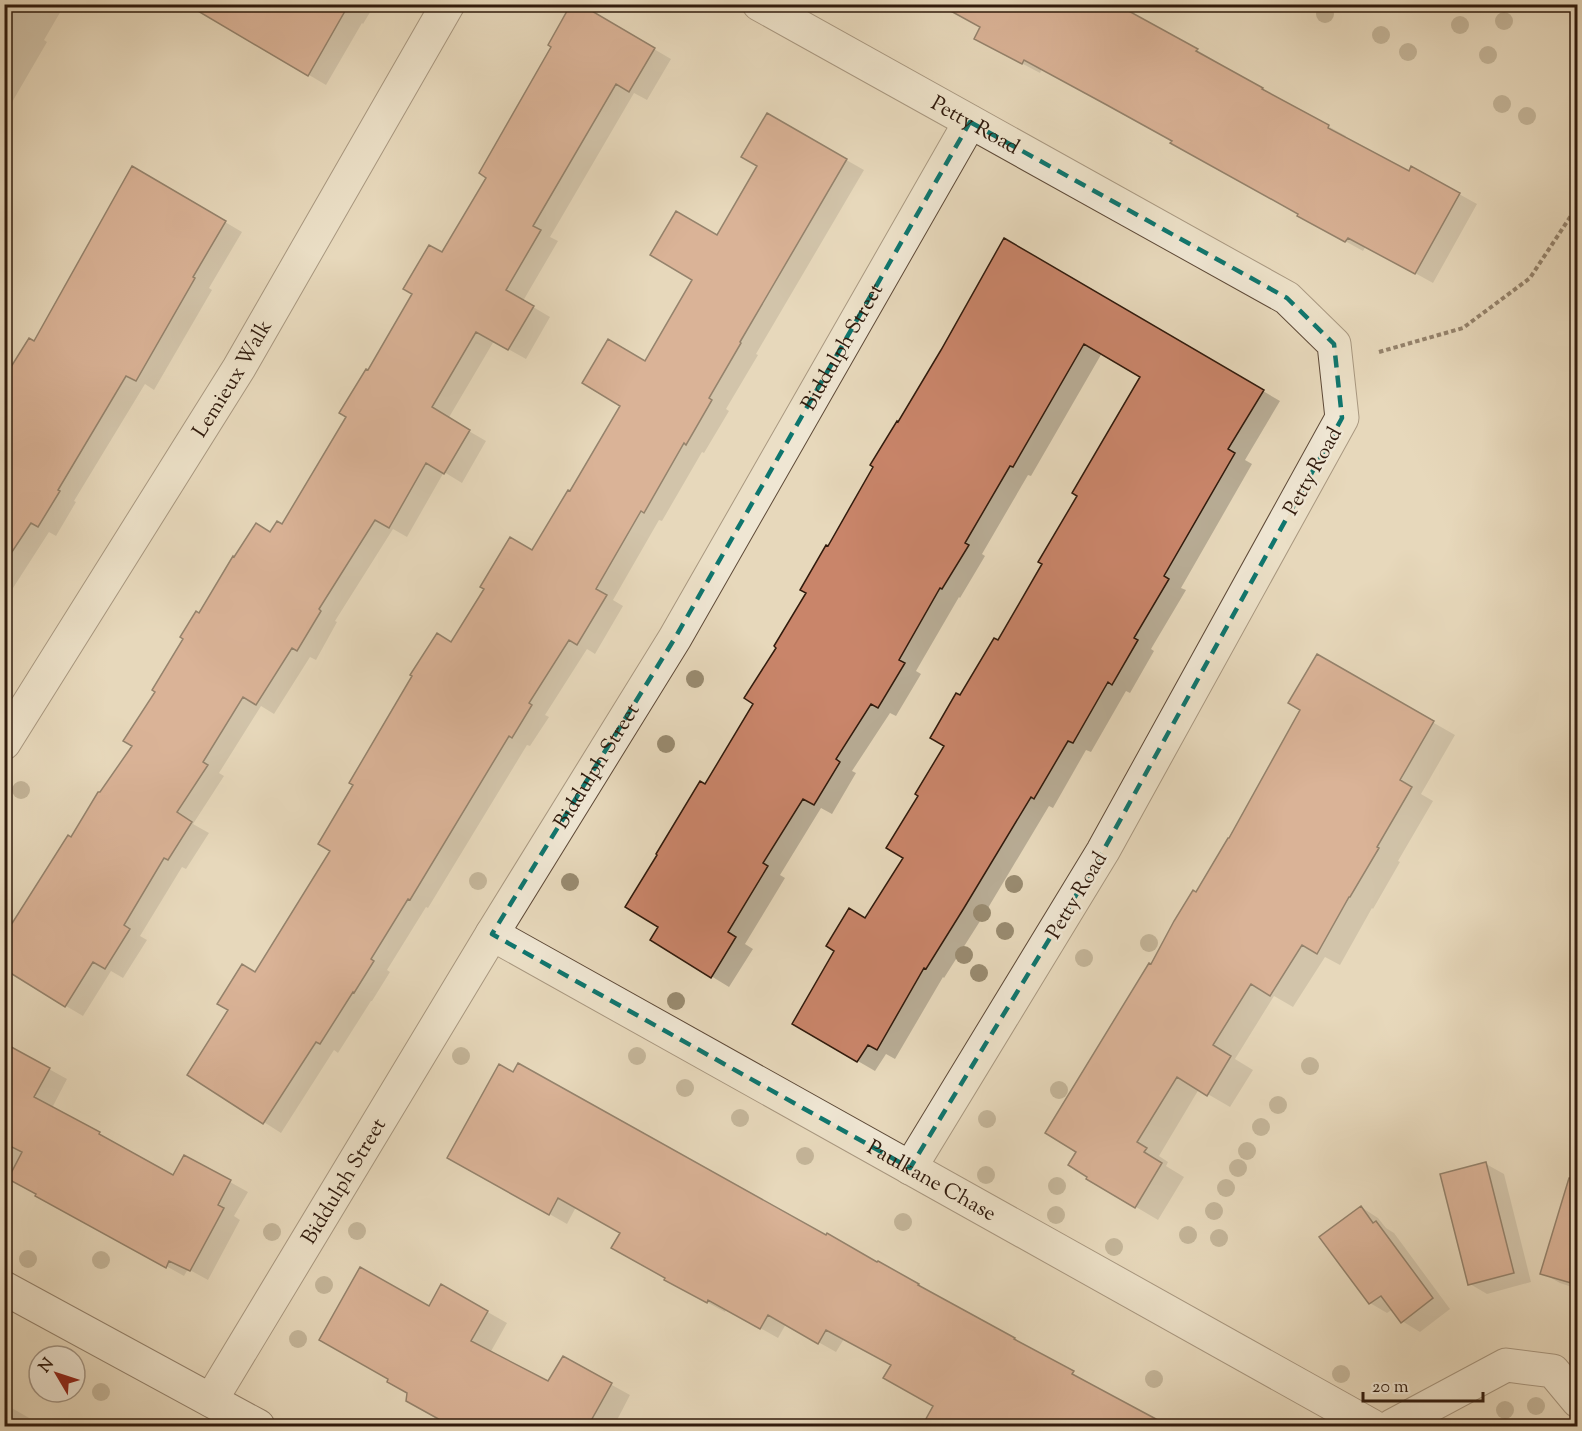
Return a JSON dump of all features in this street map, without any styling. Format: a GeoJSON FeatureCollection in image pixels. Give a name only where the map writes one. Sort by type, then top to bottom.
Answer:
{"type":"FeatureCollection","features":[{"type":"Feature","properties":{"kind":"street","name":"Lemieux Walk"},"geometry":{"type":"LineString","coordinates":[[4,743],[239,368],[448,4]]}},
{"type":"Feature","properties":{"kind":"street","name":"Petty Road"},"geometry":{"type":"LineString","coordinates":[[759,4],[1287,298],[1334,344],[1342,418],[1103,851],[910,1168]]}},
{"type":"Feature","properties":{"kind":"street","name":"Biddulph Street"},"geometry":{"type":"LineString","coordinates":[[211,1400],[492,934],[675,638],[970,122]]}},
{"type":"Feature","properties":{"kind":"street","name":"Paulkane Chase"},"geometry":{"type":"LineString","coordinates":[[492,934],[1372,1426]]}},
{"type":"Feature","properties":{"kind":"street"},"geometry":{"type":"LineString","coordinates":[[4,1288],[258,1426]]}},
{"type":"Feature","properties":{"kind":"street"},"geometry":{"type":"LineString","coordinates":[[1392,1426],[1506,1365],[1552,1371],[1578,1401]]}},
{"type":"Feature","properties":{"kind":"path"},"geometry":{"type":"LineString","coordinates":[[1379,352],[1463,328],[1501,300],[1530,278],[1578,205]]}},
{"type":"Feature","properties":{"kind":"highlighted area"},"geometry":{"type":"Polygon","coordinates":[[[970,122],[1287,298],[1334,344],[1342,418],[1103,851],[910,1168],[492,934],[675,638],[970,122]]]}},
{"type":"Feature","properties":{"kind":"building"},"geometry":{"type":"Polygon","coordinates":[[[186,4],[349,4],[308,76],[186,4]]]}},
{"type":"Feature","properties":{"kind":"building"},"geometry":{"type":"Polygon","coordinates":[[[571,4],[580,4],[655,48],[629,92],[616,84],[533,226],[541,230],[506,290],[534,306],[508,350],[476,332],[432,407],[470,430],[444,474],[426,463],[389,528],[375,520],[319,609],[321,611],[297,651],[292,648],[256,705],[243,697],[203,762],[208,765],[177,812],[192,822],[168,860],[164,858],[124,925],[130,929],[105,969],[93,962],[65,1007],[4,969],[4,936],[68,835],[71,837],[98,792],[132,746],[123,741],[155,692],[152,690],[183,639],[180,637],[196,611],[199,613],[233,556],[256,523],[270,532],[277,521],[282,524],[346,417],[339,413],[366,369],[368,370],[412,294],[403,289],[429,245],[442,252],[486,178],[479,173],[551,47],[548,45],[571,4]]]}},
{"type":"Feature","properties":{"kind":"building"},"geometry":{"type":"Polygon","coordinates":[[[938,4],[1116,4],[1329,125],[1328,128],[1409,171],[1411,166],[1460,193],[1415,274],[1348,238],[1345,242],[1297,216],[1298,214],[1170,143],[1172,141],[1024,60],[1022,64],[974,39],[980,27],[938,4]]]}},
{"type":"Feature","properties":{"kind":"building"},"geometry":{"type":"Polygon","coordinates":[[[767,113],[847,159],[740,342],[709,398],[712,400],[686,445],[684,443],[644,513],[641,511],[596,589],[607,595],[577,645],[569,640],[529,703],[532,705],[512,738],[509,736],[410,900],[408,899],[371,959],[374,961],[354,993],[320,1044],[316,1042],[263,1124],[187,1075],[228,1010],[217,1004],[242,964],[255,972],[330,851],[318,844],[353,785],[349,783],[412,676],[410,675],[437,633],[451,642],[484,589],[480,587],[510,537],[532,550],[568,490],[570,491],[620,406],[582,383],[608,339],[645,361],[692,280],[650,255],[676,211],[717,235],[757,166],[741,157],[767,113]]]}},
{"type":"Feature","properties":{"kind":"building"},"geometry":{"type":"Polygon","coordinates":[[[132,166],[226,221],[136,381],[126,376],[38,527],[31,523],[4,564],[4,378],[29,338],[34,341],[132,166]]]}},
{"type":"Feature","properties":{"kind":"building"},"geometry":{"type":"Polygon","coordinates":[[[1004,238],[1264,390],[1228,449],[1235,453],[1164,576],[1169,579],[1134,638],[1138,640],[1112,685],[1108,682],[1073,743],[1068,741],[1034,799],[1031,797],[926,969],[924,968],[877,1050],[868,1045],[857,1062],[792,1024],[834,951],[826,946],[849,908],[865,918],[903,858],[886,848],[918,796],[915,794],[944,746],[930,738],[956,693],[960,695],[994,638],[998,640],[1042,564],[1038,562],[1077,496],[1072,493],[1140,377],[1084,344],[1013,467],[1010,466],[965,543],[969,545],[942,589],[940,588],[899,660],[905,663],[878,708],[871,704],[836,759],[840,762],[814,805],[803,799],[763,863],[768,866],[728,932],[736,937],[711,978],[650,940],[658,927],[625,907],[700,781],[705,784],[753,704],[744,698],[776,648],[774,646],[806,593],[800,590],[826,545],[828,546],[873,467],[870,465],[941,350],[1004,238]]]}},
{"type":"Feature","properties":{"kind":"building"},"geometry":{"type":"Polygon","coordinates":[[[1317,654],[1434,721],[1400,780],[1412,787],[1317,954],[1302,945],[1270,996],[1251,984],[1213,1045],[1231,1056],[1207,1096],[1177,1077],[1137,1142],[1147,1148],[1144,1152],[1162,1163],[1135,1208],[1086,1179],[1087,1177],[1068,1165],[1076,1152],[1045,1133],[1149,963],[1151,964],[1193,890],[1196,892],[1229,838],[1300,710],[1288,703],[1317,654]]]}},
{"type":"Feature","properties":{"kind":"building"},"geometry":{"type":"Polygon","coordinates":[[[4,1043],[50,1068],[34,1097],[173,1175],[184,1155],[231,1180],[218,1205],[224,1208],[190,1271],[169,1261],[166,1268],[8,1179],[22,1152],[8,1145],[4,1152],[4,1043]]]}},
{"type":"Feature","properties":{"kind":"building"},"geometry":{"type":"Polygon","coordinates":[[[518,1063],[826,1235],[827,1233],[878,1261],[1074,1371],[1072,1374],[1169,1426],[922,1426],[933,1406],[883,1378],[891,1365],[826,1330],[818,1344],[768,1315],[760,1329],[708,1300],[707,1303],[664,1280],[665,1278],[611,1248],[620,1233],[558,1198],[549,1215],[447,1158],[499,1064],[513,1072],[518,1063]]]}},
{"type":"Feature","properties":{"kind":"building"},"geometry":{"type":"Polygon","coordinates":[[[1486,1162],[1514,1273],[1468,1285],[1440,1174],[1486,1162]]]}},
{"type":"Feature","properties":{"kind":"building"},"geometry":{"type":"Polygon","coordinates":[[[1569,1178],[1578,1179],[1578,1285],[1540,1274],[1569,1178]]]}},
{"type":"Feature","properties":{"kind":"building"},"geometry":{"type":"Polygon","coordinates":[[[1361,1206],[1373,1223],[1376,1221],[1433,1298],[1401,1323],[1381,1296],[1369,1304],[1319,1237],[1361,1206]]]}},
{"type":"Feature","properties":{"kind":"building"},"geometry":{"type":"Polygon","coordinates":[[[360,1267],[429,1306],[441,1284],[488,1311],[471,1341],[548,1381],[563,1356],[612,1383],[588,1426],[451,1426],[406,1401],[407,1393],[387,1382],[388,1379],[319,1340],[360,1267]]]}}]}
